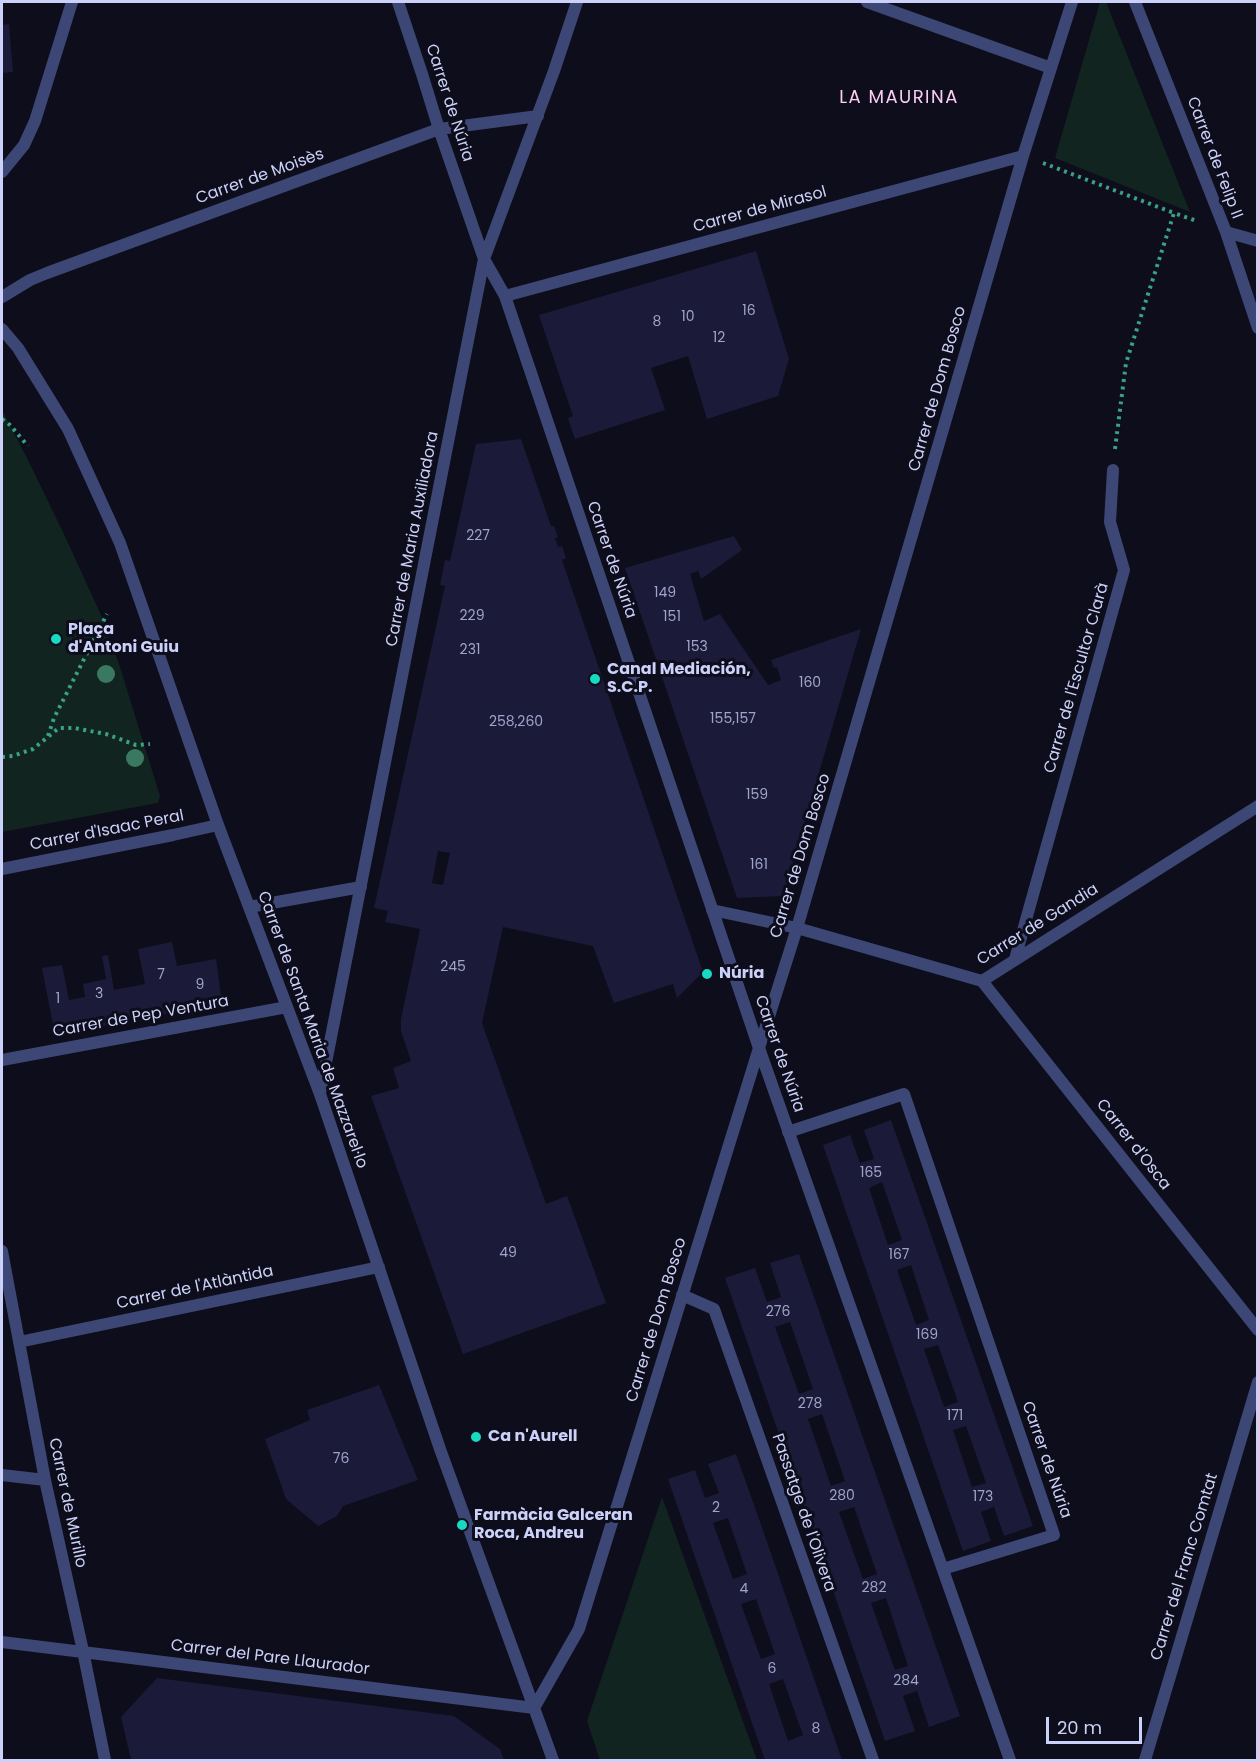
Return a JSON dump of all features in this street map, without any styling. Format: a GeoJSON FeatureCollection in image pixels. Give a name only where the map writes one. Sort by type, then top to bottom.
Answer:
{"type":"FeatureCollection","features":[{"type":"Feature","properties":{"kind":"street"},"geometry":{"type":"LineString","coordinates":[[2,172],[24,145],[35,121],[72,2]]}},
{"type":"Feature","properties":{"kind":"street","name":"Carrer de Núria"},"geometry":{"type":"LineString","coordinates":[[398,2],[484,259],[505,296],[759,1048],[1010,1761]]}},
{"type":"Feature","properties":{"kind":"street","name":"Carrer de Maria Auxiliadora"},"geometry":{"type":"LineString","coordinates":[[320,1094],[484,259],[538,116],[577,2]]}},
{"type":"Feature","properties":{"kind":"street"},"geometry":{"type":"LineString","coordinates":[[867,2],[1051,68]]}},
{"type":"Feature","properties":{"kind":"street","name":"Carrer de Dom Bosco"},"geometry":{"type":"LineString","coordinates":[[534,1708],[579,1629],[797,928],[1023,156],[1072,2]]}},
{"type":"Feature","properties":{"kind":"street","name":"Carrer de Felip II"},"geometry":{"type":"LineString","coordinates":[[1135,2],[1226,232],[1257,328]]}},
{"type":"Feature","properties":{"kind":"street","name":"Carrer de Moisès"},"geometry":{"type":"LineString","coordinates":[[2,297],[30,280],[47,273],[439,129],[538,116]]}},
{"type":"Feature","properties":{"kind":"street","name":"Carrer de Mirasol"},"geometry":{"type":"LineString","coordinates":[[505,296],[1023,156]]}},
{"type":"Feature","properties":{"kind":"street"},"geometry":{"type":"LineString","coordinates":[[1226,232],[1257,241]]}},
{"type":"Feature","properties":{"kind":"street","name":"Carrer de Santa Maria de Mazzarel·lo"},"geometry":{"type":"LineString","coordinates":[[2,329],[18,348],[68,429],[120,543],[218,825],[320,1094],[440,1449],[553,1761]]}},
{"type":"Feature","properties":{"kind":"street","name":"Carrer de l'Escultor Clarà"},"geometry":{"type":"LineString","coordinates":[[1015,959],[1124,570],[1110,522],[1113,470]]}},
{"type":"Feature","properties":{"kind":"street","name":"Carrer de Gandia"},"geometry":{"type":"LineString","coordinates":[[712,910],[797,928],[982,981],[1257,806]]}},
{"type":"Feature","properties":{"kind":"street","name":"Carrer d'Isaac Peral"},"geometry":{"type":"LineString","coordinates":[[2,869],[218,825]]}},
{"type":"Feature","properties":{"kind":"street"},"geometry":{"type":"LineString","coordinates":[[249,907],[361,887]]}},
{"type":"Feature","properties":{"kind":"street","name":"Carrer d'Osca"},"geometry":{"type":"LineString","coordinates":[[982,981],[1257,1330]]}},
{"type":"Feature","properties":{"kind":"street","name":"Carrer de Pep Ventura"},"geometry":{"type":"LineString","coordinates":[[2,1060],[287,1007]]}},
{"type":"Feature","properties":{"kind":"street","name":"Carrer de Núria"},"geometry":{"type":"LineString","coordinates":[[788,1132],[904,1094],[1054,1536],[943,1569]]}},
{"type":"Feature","properties":{"kind":"street","name":"Carrer de Murillo"},"geometry":{"type":"LineString","coordinates":[[2,1251],[45,1480],[105,1761]]}},
{"type":"Feature","properties":{"kind":"street","name":"Carrer de l'Atlàntida"},"geometry":{"type":"LineString","coordinates":[[19,1342],[379,1267]]}},
{"type":"Feature","properties":{"kind":"street","name":"Passatge de l'Olivera"},"geometry":{"type":"LineString","coordinates":[[682,1296],[714,1309],[873,1761]]}},
{"type":"Feature","properties":{"kind":"street","name":"Carrer del Franc Comtat"},"geometry":{"type":"LineString","coordinates":[[1145,1761],[1257,1382]]}},
{"type":"Feature","properties":{"kind":"street"},"geometry":{"type":"LineString","coordinates":[[2,1475],[45,1480]]}},
{"type":"Feature","properties":{"kind":"street","name":"Carrer del Pare Llaurador"},"geometry":{"type":"LineString","coordinates":[[2,1642],[534,1708]]}},
{"type":"Feature","properties":{"kind":"path"},"geometry":{"type":"LineString","coordinates":[[1023,156],[1226,232]]}},
{"type":"Feature","properties":{"kind":"path"},"geometry":{"type":"LineString","coordinates":[[1113,470],[1126,363],[1174,213]]}},
{"type":"Feature","properties":{"kind":"path"},"geometry":{"type":"LineString","coordinates":[[2,419],[28,446]]}},
{"type":"Feature","properties":{"kind":"path"},"geometry":{"type":"LineString","coordinates":[[48,737],[54,718],[106,614]]}},
{"type":"Feature","properties":{"kind":"path"},"geometry":{"type":"LineString","coordinates":[[2,757],[33,749],[59,728],[74,728],[106,734],[136,745],[150,744]]}},
{"type":"Feature","properties":{"kind":"green space"},"geometry":{"type":"Polygon","coordinates":[[[1100,2],[1106,2],[1190,212],[1055,158],[1100,2]]]}},
{"type":"Feature","properties":{"kind":"green space","name":"Plaça d'Antoni Guiu"},"geometry":{"type":"Polygon","coordinates":[[[2,410],[63,532],[101,615],[119,664],[160,796],[158,803],[2,832],[2,410]]]}},
{"type":"Feature","properties":{"kind":"green space"},"geometry":{"type":"Polygon","coordinates":[[[662,1497],[757,1760],[600,1760],[587,1721],[662,1497]]]}},
{"type":"Feature","properties":{"kind":"building"},"geometry":{"type":"Polygon","coordinates":[[[9,24],[13,72],[2,73],[2,25],[9,24]]]}},
{"type":"Feature","properties":{"kind":"building"},"geometry":{"type":"Polygon","coordinates":[[[756,251],[789,359],[778,396],[707,419],[688,356],[651,368],[665,410],[575,439],[568,418],[573,416],[539,315],[756,251]]]}},
{"type":"Feature","properties":{"kind":"building"},"geometry":{"type":"Polygon","coordinates":[[[521,439],[551,526],[554,526],[558,537],[555,538],[558,547],[562,546],[566,558],[562,560],[703,972],[677,998],[673,984],[614,1003],[593,946],[503,927],[482,1023],[546,1204],[567,1196],[606,1303],[463,1354],[371,1096],[399,1088],[393,1068],[411,1061],[401,1031],[401,1019],[420,929],[385,922],[388,911],[374,908],[445,586],[440,585],[445,560],[450,561],[476,444],[521,439]],[[438,851],[432,883],[443,885],[450,853],[438,851]]]}},
{"type":"Feature","properties":{"kind":"building"},"geometry":{"type":"Polygon","coordinates":[[[734,536],[742,550],[701,579],[698,571],[690,574],[704,621],[720,614],[768,685],[781,680],[777,667],[774,668],[771,660],[861,629],[783,896],[737,898],[625,568],[734,536]]]}},
{"type":"Feature","properties":{"kind":"building"},"geometry":{"type":"Polygon","coordinates":[[[172,942],[177,966],[216,959],[222,1003],[55,1035],[42,968],[62,965],[69,1000],[85,997],[83,984],[106,979],[102,956],[108,955],[114,990],[145,984],[138,949],[172,942]]]}},
{"type":"Feature","properties":{"kind":"building"},"geometry":{"type":"Polygon","coordinates":[[[891,1120],[1033,1526],[1004,1536],[994,1507],[981,1512],[991,1541],[963,1551],[823,1145],[850,1135],[860,1163],[874,1159],[864,1130],[891,1120]],[[882,1182],[869,1188],[888,1245],[902,1240],[882,1182]],[[911,1265],[897,1270],[916,1325],[929,1320],[911,1265]],[[938,1345],[924,1349],[944,1407],[958,1402],[938,1345]],[[966,1426],[953,1430],[972,1487],[986,1483],[966,1426]]]}},
{"type":"Feature","properties":{"kind":"building"},"geometry":{"type":"Polygon","coordinates":[[[799,1254],[960,1716],[929,1727],[917,1691],[903,1696],[915,1731],[885,1741],[725,1278],[755,1268],[767,1302],[781,1297],[770,1263],[799,1254]],[[790,1322],[775,1327],[799,1394],[813,1389],[790,1322]],[[822,1414],[808,1419],[831,1486],[845,1481],[822,1414]],[[854,1507],[839,1512],[863,1579],[877,1574],[854,1507]],[[886,1598],[871,1603],[895,1670],[908,1666],[886,1598]]]}},
{"type":"Feature","properties":{"kind":"building"},"geometry":{"type":"Polygon","coordinates":[[[379,1385],[418,1480],[343,1506],[337,1516],[318,1526],[286,1499],[265,1439],[310,1420],[307,1410],[379,1385]]]}},
{"type":"Feature","properties":{"kind":"building"},"geometry":{"type":"Polygon","coordinates":[[[736,1454],[842,1760],[765,1760],[668,1479],[695,1470],[705,1498],[719,1493],[708,1464],[736,1454]],[[728,1518],[713,1523],[733,1579],[747,1574],[728,1518]],[[756,1599],[741,1604],[761,1659],[775,1654],[756,1599]],[[783,1679],[769,1684],[788,1741],[803,1735],[783,1679]]]}},
{"type":"Feature","properties":{"kind":"building"},"geometry":{"type":"Polygon","coordinates":[[[157,1678],[454,1716],[500,1749],[504,1760],[131,1760],[121,1717],[157,1678]]]}},
{"type":"Feature","properties":{"kind":"place","name":"Plaça d'Antoni Guiu"},"geometry":{"type":"Point","coordinates":[56,639]}},
{"type":"Feature","properties":{"kind":"place","name":"Canal Mediación, S.C.P."},"geometry":{"type":"Point","coordinates":[595,679]}},
{"type":"Feature","properties":{"kind":"place","name":"Núria"},"geometry":{"type":"Point","coordinates":[707,974]}},
{"type":"Feature","properties":{"kind":"place","name":"Ca n'Aurell"},"geometry":{"type":"Point","coordinates":[476,1437]}},
{"type":"Feature","properties":{"kind":"place","name":"Farmàcia Galceran Roca, Andreu"},"geometry":{"type":"Point","coordinates":[462,1525]}},
{"type":"Feature","properties":{"kind":"district","name":"LA MAURINA"},"geometry":{"type":"Point","coordinates":[899,98]}}]}
